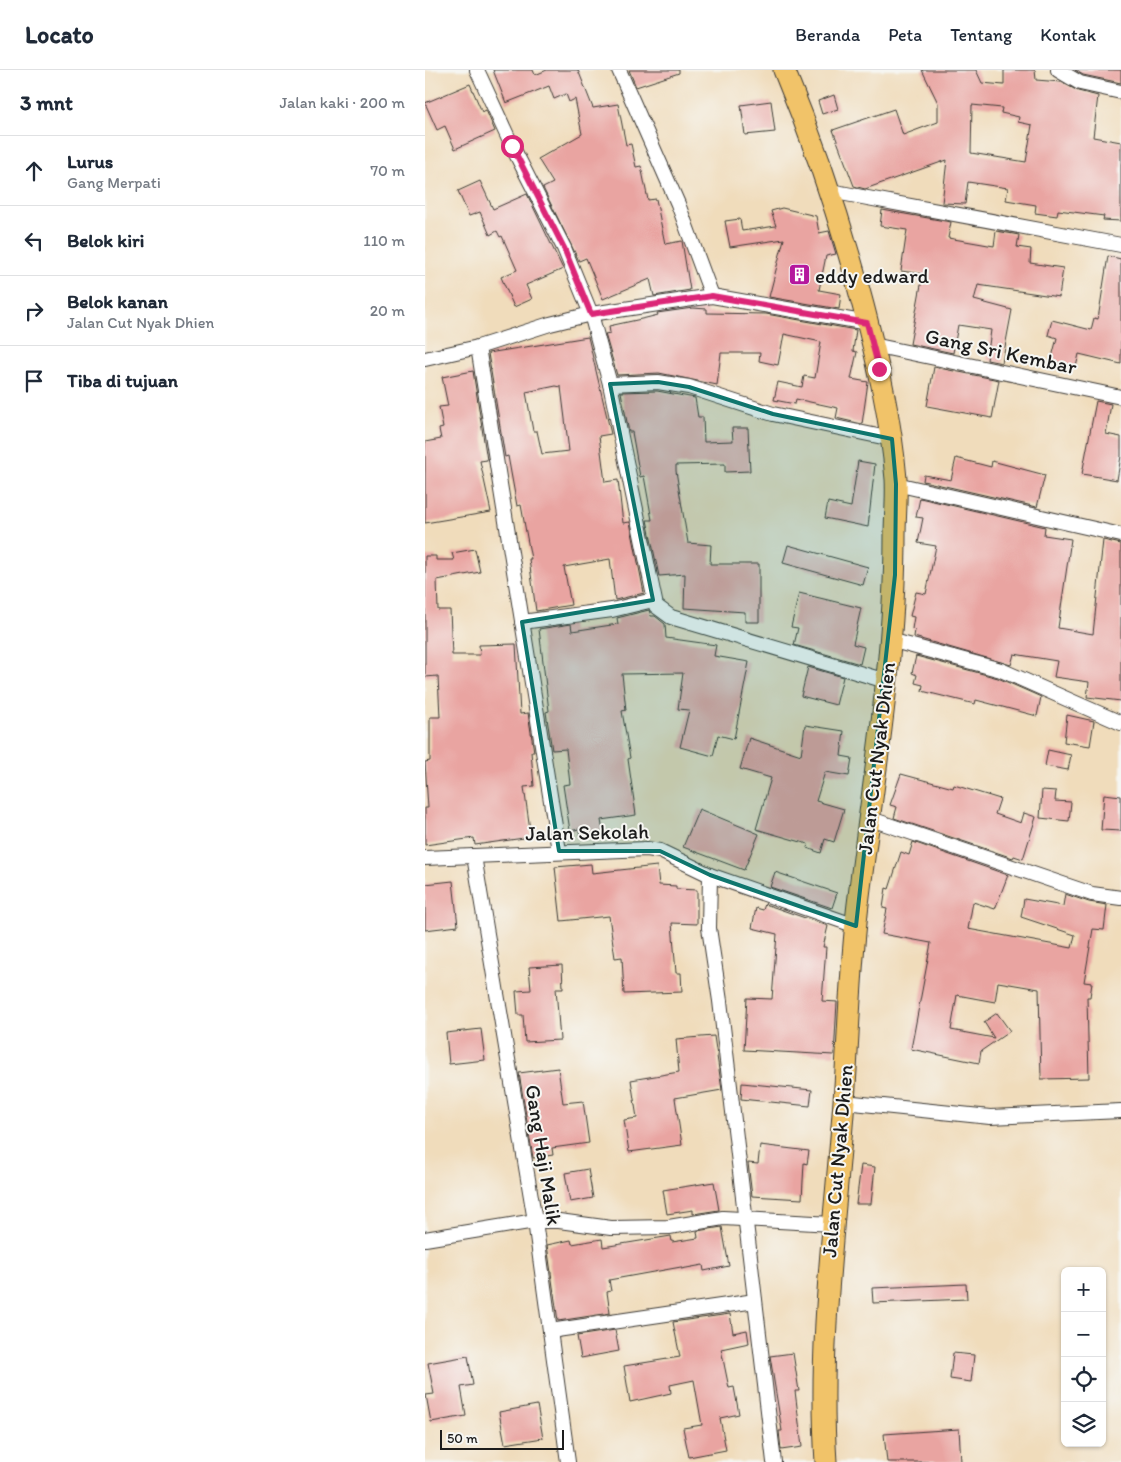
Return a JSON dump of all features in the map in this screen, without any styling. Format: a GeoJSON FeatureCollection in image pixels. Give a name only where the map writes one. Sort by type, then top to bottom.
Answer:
{"type":"FeatureCollection","features":[{"type":"Feature","properties":{"kind":"main road","name":"Jalan Cut Nyak Dhien"},"geometry":{"type":"LineString","coordinates":[[784,70],[830,191],[873,344],[892,439],[896,484],[895,575],[890,640],[871,819],[856,926],[849,999],[844,1102],[825,1315],[823,1382],[826,1462]]}},
{"type":"Feature","properties":{"kind":"street"},"geometry":{"type":"LineString","coordinates":[[477,70],[512,146],[564,248],[591,314],[610,384],[645,546],[653,600],[660,610],[671,617],[886,681]]}},
{"type":"Feature","properties":{"kind":"street"},"geometry":{"type":"LineString","coordinates":[[619,70],[678,204],[712,296]]}},
{"type":"Feature","properties":{"kind":"street"},"geometry":{"type":"LineString","coordinates":[[1058,70],[1080,83],[1121,92]]}},
{"type":"Feature","properties":{"kind":"street"},"geometry":{"type":"LineString","coordinates":[[830,191],[1121,245]]}},
{"type":"Feature","properties":{"kind":"street"},"geometry":{"type":"LineString","coordinates":[[425,358],[478,347],[550,324],[591,314],[712,296],[867,323]]}},
{"type":"Feature","properties":{"kind":"street","name":"Gang Sri Kembar"},"geometry":{"type":"LineString","coordinates":[[873,344],[1121,396]]}},
{"type":"Feature","properties":{"kind":"street"},"geometry":{"type":"LineString","coordinates":[[478,347],[559,851]]}},
{"type":"Feature","properties":{"kind":"street"},"geometry":{"type":"LineString","coordinates":[[610,384],[646,382],[680,385],[773,414],[892,439]]}},
{"type":"Feature","properties":{"kind":"street"},"geometry":{"type":"LineString","coordinates":[[896,484],[1121,535]]}},
{"type":"Feature","properties":{"kind":"street"},"geometry":{"type":"LineString","coordinates":[[522,622],[612,610],[653,600]]}},
{"type":"Feature","properties":{"kind":"street"},"geometry":{"type":"LineString","coordinates":[[890,640],[1001,670],[1121,723]]}},
{"type":"Feature","properties":{"kind":"street"},"geometry":{"type":"LineString","coordinates":[[871,819],[1092,894],[1121,898]]}},
{"type":"Feature","properties":{"kind":"street","name":"Jalan Sekolah"},"geometry":{"type":"LineString","coordinates":[[425,858],[647,848],[661,851],[680,859],[710,875],[856,926]]}},
{"type":"Feature","properties":{"kind":"street","name":"Gang Haji Malik"},"geometry":{"type":"LineString","coordinates":[[475,856],[535,1221],[568,1462]]}},
{"type":"Feature","properties":{"kind":"street"},"geometry":{"type":"LineString","coordinates":[[710,875],[710,936],[774,1462]]}},
{"type":"Feature","properties":{"kind":"street"},"geometry":{"type":"LineString","coordinates":[[844,1102],[990,1117],[1121,1111]]}},
{"type":"Feature","properties":{"kind":"street"},"geometry":{"type":"LineString","coordinates":[[425,1239],[535,1221],[559,1221],[611,1228],[669,1227],[723,1218],[832,1224]]}},
{"type":"Feature","properties":{"kind":"street"},"geometry":{"type":"LineString","coordinates":[[550,1331],[755,1301]]}},
{"type":"Feature","properties":{"kind":"highlighted area"},"geometry":{"type":"Polygon","coordinates":[[[658,382],[689,387],[773,414],[892,439],[896,484],[895,575],[856,926],[710,875],[660,851],[559,851],[522,622],[653,600],[610,384],[658,382]]]}},
{"type":"Feature","properties":{"kind":"building"},"geometry":{"type":"Polygon","coordinates":[[[493,70],[533,70],[535,75],[547,70],[578,70],[593,108],[618,104],[626,145],[631,144],[636,167],[641,166],[648,200],[656,199],[665,244],[682,241],[690,290],[654,296],[650,279],[603,299],[586,258],[579,261],[543,188],[553,183],[538,159],[582,134],[575,99],[569,102],[566,94],[554,99],[549,86],[506,103],[493,70]]]}},
{"type":"Feature","properties":{"kind":"building"},"geometry":{"type":"Polygon","coordinates":[[[629,70],[679,70],[679,73],[636,87],[629,70]]]}},
{"type":"Feature","properties":{"kind":"building"},"geometry":{"type":"Polygon","coordinates":[[[922,70],[976,70],[982,83],[1004,85],[1004,70],[1035,70],[1036,80],[1061,82],[1078,91],[1098,96],[1093,137],[1121,142],[1121,221],[1103,220],[1104,216],[1058,210],[1057,216],[1035,213],[1036,205],[1006,200],[1008,188],[968,182],[965,204],[942,203],[947,160],[865,189],[854,186],[833,130],[894,109],[903,135],[938,122],[938,103],[922,70]],[[972,105],[971,153],[1026,162],[1032,125],[1018,122],[1019,117],[1001,113],[1002,108],[972,105]]]}},
{"type":"Feature","properties":{"kind":"building"},"geometry":{"type":"Polygon","coordinates":[[[1075,70],[1121,70],[1121,83],[1083,75],[1075,70]]]}},
{"type":"Feature","properties":{"kind":"building"},"geometry":{"type":"Polygon","coordinates":[[[470,84],[482,112],[486,110],[495,131],[455,149],[445,126],[437,130],[425,103],[470,84]]]}},
{"type":"Feature","properties":{"kind":"building"},"geometry":{"type":"Polygon","coordinates":[[[834,95],[838,109],[822,114],[818,101],[834,95]]]}},
{"type":"Feature","properties":{"kind":"building"},"geometry":{"type":"Polygon","coordinates":[[[771,101],[775,132],[745,135],[741,105],[771,101]]]}},
{"type":"Feature","properties":{"kind":"building"},"geometry":{"type":"Polygon","coordinates":[[[480,181],[493,209],[527,194],[563,269],[526,285],[532,299],[514,307],[501,277],[517,270],[502,236],[500,237],[497,231],[490,235],[480,212],[469,216],[458,191],[480,181]]]}},
{"type":"Feature","properties":{"kind":"building"},"geometry":{"type":"Polygon","coordinates":[[[782,208],[816,216],[819,233],[829,231],[836,254],[826,256],[819,290],[841,294],[839,309],[769,297],[784,239],[730,247],[725,221],[740,219],[742,231],[776,226],[771,211],[782,208]]]}},
{"type":"Feature","properties":{"kind":"building"},"geometry":{"type":"Polygon","coordinates":[[[882,210],[951,222],[948,238],[994,246],[996,231],[1019,235],[1017,247],[1031,249],[1030,263],[1063,268],[1059,297],[978,285],[974,300],[1012,310],[1002,363],[987,360],[991,330],[958,325],[953,353],[910,344],[923,274],[901,271],[907,230],[880,226],[882,210]]]}},
{"type":"Feature","properties":{"kind":"building"},"geometry":{"type":"Polygon","coordinates":[[[1108,256],[1121,259],[1121,364],[1079,354],[1076,367],[1051,361],[1057,338],[1048,335],[1052,320],[1091,330],[1094,318],[1098,319],[1108,256]]]}},
{"type":"Feature","properties":{"kind":"building"},"geometry":{"type":"Polygon","coordinates":[[[693,308],[707,309],[707,313],[766,314],[856,330],[853,351],[857,352],[851,379],[868,382],[862,424],[836,418],[838,408],[796,399],[795,404],[774,400],[778,382],[802,387],[804,376],[815,378],[821,342],[784,334],[778,365],[759,361],[760,353],[721,353],[717,385],[659,373],[617,375],[605,334],[610,333],[609,326],[658,315],[657,313],[693,308]]]}},
{"type":"Feature","properties":{"kind":"building"},"geometry":{"type":"Polygon","coordinates":[[[588,337],[611,434],[599,436],[605,482],[618,480],[623,523],[630,522],[644,593],[615,600],[610,559],[564,567],[571,605],[536,611],[529,559],[531,559],[521,505],[517,506],[508,456],[505,457],[488,353],[588,337]],[[556,386],[526,392],[533,431],[537,431],[542,454],[569,451],[561,387],[556,386]]]}},
{"type":"Feature","properties":{"kind":"building"},"geometry":{"type":"Polygon","coordinates":[[[934,367],[999,380],[992,418],[927,406],[934,367]]]}},
{"type":"Feature","properties":{"kind":"building"},"geometry":{"type":"Polygon","coordinates":[[[473,371],[487,460],[480,461],[491,512],[425,523],[425,442],[441,439],[439,429],[443,428],[439,407],[448,406],[442,377],[473,371]]]}},
{"type":"Feature","properties":{"kind":"building"},"geometry":{"type":"Polygon","coordinates":[[[657,391],[695,398],[698,417],[703,417],[704,442],[733,441],[732,428],[748,428],[750,471],[725,472],[725,464],[676,465],[676,471],[688,543],[711,545],[710,564],[759,564],[759,622],[745,622],[745,612],[684,608],[685,574],[659,576],[647,520],[652,520],[644,476],[640,477],[632,432],[629,432],[621,392],[657,391]]]}},
{"type":"Feature","properties":{"kind":"building"},"geometry":{"type":"Polygon","coordinates":[[[1096,401],[1111,404],[1106,434],[1121,437],[1121,456],[1117,480],[1082,474],[1096,401]]]}},
{"type":"Feature","properties":{"kind":"building"},"geometry":{"type":"Polygon","coordinates":[[[956,458],[991,467],[992,461],[1045,475],[1037,507],[923,481],[924,475],[951,480],[956,458]]]}},
{"type":"Feature","properties":{"kind":"building"},"geometry":{"type":"Polygon","coordinates":[[[858,461],[875,464],[868,527],[825,518],[828,502],[851,507],[858,461]]]}},
{"type":"Feature","properties":{"kind":"building"},"geometry":{"type":"Polygon","coordinates":[[[920,498],[1045,527],[1044,535],[1071,539],[1058,628],[1093,634],[1103,540],[1121,544],[1121,701],[1087,697],[1089,682],[1054,677],[1057,661],[1014,654],[1011,665],[914,637],[915,630],[912,629],[914,617],[910,616],[916,592],[926,594],[936,546],[918,543],[923,518],[916,517],[920,498]]]}},
{"type":"Feature","properties":{"kind":"building"},"geometry":{"type":"Polygon","coordinates":[[[788,545],[868,567],[863,585],[783,563],[788,545]]]}},
{"type":"Feature","properties":{"kind":"building"},"geometry":{"type":"Polygon","coordinates":[[[475,549],[480,572],[437,580],[438,610],[450,610],[452,655],[480,655],[479,645],[516,644],[520,714],[528,713],[534,752],[531,752],[534,786],[524,787],[531,837],[475,845],[474,838],[425,845],[425,808],[428,808],[425,762],[430,761],[430,717],[440,717],[438,676],[425,677],[425,556],[436,556],[436,560],[454,560],[452,553],[475,549]]]}},
{"type":"Feature","properties":{"kind":"building"},"geometry":{"type":"Polygon","coordinates":[[[799,593],[861,608],[853,644],[864,647],[860,664],[794,645],[798,628],[791,627],[799,593]]]}},
{"type":"Feature","properties":{"kind":"building"},"geometry":{"type":"Polygon","coordinates":[[[649,610],[651,616],[655,616],[665,624],[666,638],[716,645],[714,656],[749,662],[734,739],[718,735],[713,756],[680,747],[689,710],[678,709],[683,673],[622,674],[626,710],[622,711],[630,758],[628,759],[636,815],[601,820],[603,832],[580,836],[579,829],[570,831],[563,785],[570,784],[566,749],[552,750],[546,712],[549,711],[539,629],[571,624],[572,631],[618,624],[617,618],[649,610]]]}},
{"type":"Feature","properties":{"kind":"building"},"geometry":{"type":"Polygon","coordinates":[[[916,656],[998,678],[1041,697],[1037,716],[976,700],[975,704],[922,691],[923,685],[915,683],[917,675],[912,673],[916,656]]]}},
{"type":"Feature","properties":{"kind":"building"},"geometry":{"type":"Polygon","coordinates":[[[808,667],[843,677],[836,705],[801,696],[808,667]]]}},
{"type":"Feature","properties":{"kind":"building"},"geometry":{"type":"Polygon","coordinates":[[[1067,715],[1094,721],[1090,746],[1064,742],[1067,715]]]}},
{"type":"Feature","properties":{"kind":"building"},"geometry":{"type":"Polygon","coordinates":[[[805,725],[844,731],[841,756],[852,758],[849,776],[825,772],[816,801],[844,809],[834,842],[825,839],[821,853],[807,848],[808,844],[756,829],[771,778],[740,769],[749,738],[801,755],[805,725]]]}},
{"type":"Feature","properties":{"kind":"building"},"geometry":{"type":"Polygon","coordinates":[[[1048,750],[1071,755],[1068,770],[1045,766],[1048,750]]]}},
{"type":"Feature","properties":{"kind":"building"},"geometry":{"type":"Polygon","coordinates":[[[901,774],[953,788],[954,785],[1000,799],[995,814],[1021,823],[1024,813],[1036,817],[1023,859],[1014,856],[1013,858],[894,818],[897,807],[890,805],[901,774]]]}},
{"type":"Feature","properties":{"kind":"building"},"geometry":{"type":"Polygon","coordinates":[[[1042,790],[1056,791],[1055,801],[1071,802],[1069,821],[1040,818],[1042,790]]]}},
{"type":"Feature","properties":{"kind":"building"},"geometry":{"type":"Polygon","coordinates":[[[1104,794],[1121,796],[1121,831],[1101,830],[1104,794]]]}},
{"type":"Feature","properties":{"kind":"building"},"geometry":{"type":"Polygon","coordinates":[[[699,809],[759,834],[744,870],[683,847],[699,809]]]}},
{"type":"Feature","properties":{"kind":"building"},"geometry":{"type":"Polygon","coordinates":[[[913,842],[1008,875],[995,909],[973,902],[968,929],[1072,948],[1075,935],[1021,917],[1024,899],[1063,906],[1065,894],[1089,902],[1107,905],[1104,930],[1093,929],[1084,982],[1092,983],[1090,997],[1087,997],[1089,1078],[1041,1079],[1039,989],[998,982],[995,1002],[957,995],[951,1030],[994,1038],[984,1022],[997,1013],[1010,1031],[981,1051],[979,1063],[911,1049],[931,943],[882,934],[887,909],[883,908],[886,888],[889,889],[901,852],[909,855],[913,842]]]}},
{"type":"Feature","properties":{"kind":"building"},"geometry":{"type":"Polygon","coordinates":[[[591,864],[592,873],[657,866],[659,885],[676,886],[676,889],[697,890],[697,924],[672,923],[676,973],[681,973],[682,992],[624,994],[622,957],[615,958],[609,916],[561,921],[555,867],[591,864]]]}},
{"type":"Feature","properties":{"kind":"building"},"geometry":{"type":"Polygon","coordinates":[[[775,872],[837,893],[832,908],[770,887],[775,872]]]}},
{"type":"Feature","properties":{"kind":"building"},"geometry":{"type":"Polygon","coordinates":[[[453,881],[458,926],[425,930],[425,884],[453,881]]]}},
{"type":"Feature","properties":{"kind":"building"},"geometry":{"type":"Polygon","coordinates":[[[765,904],[828,926],[823,947],[826,947],[822,1001],[837,1002],[834,1055],[744,1050],[747,998],[772,999],[777,934],[752,928],[756,908],[763,910],[765,904]]]}},
{"type":"Feature","properties":{"kind":"building"},"geometry":{"type":"Polygon","coordinates":[[[562,965],[563,988],[556,988],[560,1040],[525,1042],[523,1015],[518,1015],[516,991],[531,990],[529,967],[562,965]]]}},
{"type":"Feature","properties":{"kind":"building"},"geometry":{"type":"Polygon","coordinates":[[[481,1029],[485,1060],[449,1064],[446,1033],[481,1029]]]}},
{"type":"Feature","properties":{"kind":"building"},"geometry":{"type":"Polygon","coordinates":[[[714,1036],[722,1090],[675,1098],[682,1145],[629,1152],[624,1120],[637,1118],[631,1080],[679,1072],[676,1039],[714,1036]]]}},
{"type":"Feature","properties":{"kind":"building"},"geometry":{"type":"Polygon","coordinates":[[[558,1068],[563,1103],[583,1101],[589,1143],[552,1148],[553,1155],[533,1158],[519,1073],[558,1068]]]}},
{"type":"Feature","properties":{"kind":"building"},"geometry":{"type":"Polygon","coordinates":[[[742,1083],[812,1090],[810,1106],[741,1099],[742,1083]]]}},
{"type":"Feature","properties":{"kind":"building"},"geometry":{"type":"Polygon","coordinates":[[[760,1145],[809,1151],[807,1164],[804,1163],[802,1199],[752,1196],[748,1163],[758,1164],[760,1145]]]}},
{"type":"Feature","properties":{"kind":"building"},"geometry":{"type":"Polygon","coordinates":[[[861,1165],[875,1167],[871,1204],[856,1204],[861,1165]]]}},
{"type":"Feature","properties":{"kind":"building"},"geometry":{"type":"Polygon","coordinates":[[[588,1169],[593,1198],[570,1202],[565,1173],[588,1169]]]}},
{"type":"Feature","properties":{"kind":"building"},"geometry":{"type":"Polygon","coordinates":[[[714,1182],[719,1210],[693,1214],[693,1210],[667,1214],[663,1190],[714,1182]]]}},
{"type":"Feature","properties":{"kind":"building"},"geometry":{"type":"Polygon","coordinates":[[[722,1227],[729,1266],[704,1271],[703,1265],[681,1269],[681,1267],[609,1280],[611,1291],[607,1292],[610,1313],[558,1321],[547,1245],[571,1240],[572,1244],[602,1239],[603,1247],[671,1236],[672,1242],[698,1238],[697,1231],[722,1227]]]}},
{"type":"Feature","properties":{"kind":"building"},"geometry":{"type":"Polygon","coordinates":[[[966,1284],[967,1299],[873,1303],[872,1288],[966,1284]]]}},
{"type":"Feature","properties":{"kind":"building"},"geometry":{"type":"Polygon","coordinates":[[[730,1314],[733,1333],[747,1330],[749,1343],[721,1349],[729,1388],[734,1387],[739,1414],[720,1418],[726,1450],[689,1457],[683,1428],[702,1425],[694,1380],[670,1385],[671,1393],[630,1402],[624,1366],[680,1357],[673,1322],[730,1314]]]}},
{"type":"Feature","properties":{"kind":"building"},"geometry":{"type":"Polygon","coordinates":[[[615,1330],[619,1351],[581,1358],[577,1336],[615,1330]]]}},
{"type":"Feature","properties":{"kind":"building"},"geometry":{"type":"Polygon","coordinates":[[[793,1353],[799,1391],[795,1391],[802,1447],[781,1450],[779,1431],[782,1431],[770,1356],[793,1353]]]}},
{"type":"Feature","properties":{"kind":"building"},"geometry":{"type":"Polygon","coordinates":[[[953,1353],[974,1355],[971,1382],[950,1379],[953,1353]]]}},
{"type":"Feature","properties":{"kind":"building"},"geometry":{"type":"Polygon","coordinates":[[[468,1356],[473,1385],[461,1387],[466,1416],[431,1422],[426,1395],[434,1394],[428,1363],[468,1356]]]}},
{"type":"Feature","properties":{"kind":"building"},"geometry":{"type":"Polygon","coordinates":[[[537,1405],[543,1438],[505,1444],[499,1412],[537,1405]]]}},
{"type":"Feature","properties":{"kind":"building"},"geometry":{"type":"Polygon","coordinates":[[[959,1429],[961,1462],[887,1462],[884,1434],[959,1429]]]}},
{"type":"Feature","properties":{"kind":"place","name":"eddy edward"},"geometry":{"type":"Point","coordinates":[799,275]}},
{"type":"Feature","properties":{"kind":"route"},"geometry":{"type":"LineString","coordinates":[[512,146],[564,248],[591,314],[712,296],[867,323],[879,369]]}}]}
